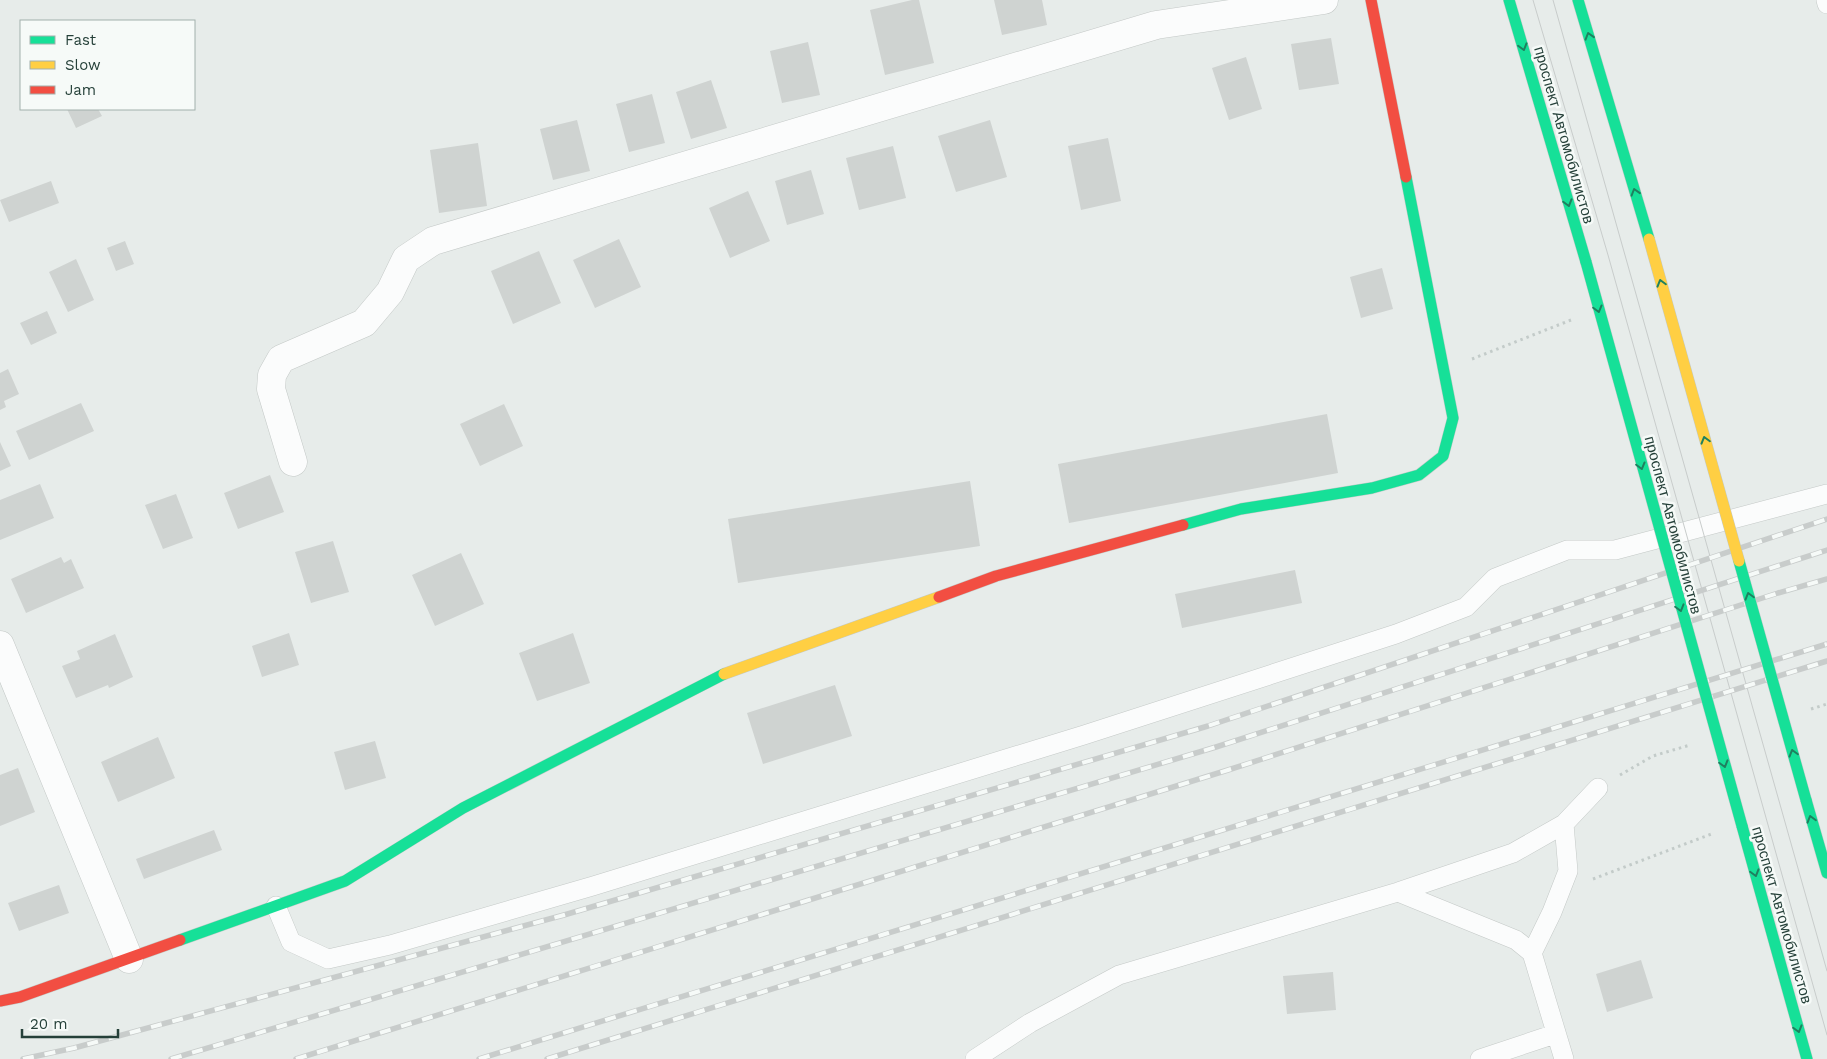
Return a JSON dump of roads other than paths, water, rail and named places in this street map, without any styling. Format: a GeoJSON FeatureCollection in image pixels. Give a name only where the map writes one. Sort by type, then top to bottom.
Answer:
{"type":"FeatureCollection","features":[{"type":"Feature","properties":{"kind":"main road"},"geometry":{"type":"LineString","coordinates":[[0,1001],[20,997],[130,959],[345,881],[463,808],[724,674],[996,576],[1241,509],[1372,488],[1419,475],[1443,456],[1453,418],[1372,0]]}},
{"type":"Feature","properties":{"kind":"main road","name":"проспект Автомобилистов"},"geometry":{"type":"LineString","coordinates":[[1509,0],[1586,262],[1807,1059]]}},
{"type":"Feature","properties":{"kind":"main road"},"geometry":{"type":"LineString","coordinates":[[1578,0],[1649,238],[1827,873]]}},
{"type":"Feature","properties":{"kind":"street"},"geometry":{"type":"LineString","coordinates":[[293,462],[271,388],[272,375],[280,358],[364,323],[390,292],[406,259],[433,241],[1156,25],[1324,0]]}},
{"type":"Feature","properties":{"kind":"street"},"geometry":{"type":"LineString","coordinates":[[0,645],[130,959]]}},
{"type":"Feature","properties":{"kind":"lane"},"geometry":{"type":"LineString","coordinates":[[1826,0],[1827,4]]}},
{"type":"Feature","properties":{"kind":"lane"},"geometry":{"type":"LineString","coordinates":[[276,906],[291,942],[328,959],[390,945],[593,886],[1055,744],[1396,634],[1466,607],[1495,578],[1567,550],[1615,550],[1827,494]]}},
{"type":"Feature","properties":{"kind":"lane"},"geometry":{"type":"LineString","coordinates":[[975,1059],[1030,1024],[1119,975],[1398,892],[1513,853],[1564,824],[1598,788]]}},
{"type":"Feature","properties":{"kind":"lane"},"geometry":{"type":"LineString","coordinates":[[1532,953],[1568,871],[1564,824]]}},
{"type":"Feature","properties":{"kind":"lane"},"geometry":{"type":"LineString","coordinates":[[1398,892],[1516,940],[1532,953],[1564,1059]]}},
{"type":"Feature","properties":{"kind":"lane"},"geometry":{"type":"LineString","coordinates":[[1480,1059],[1555,1034]]}},
{"type":"Feature","properties":{"kind":"tram line"},"geometry":{"type":"LineString","coordinates":[[1533,0],[1608,255],[1827,1035]]}},
{"type":"Feature","properties":{"kind":"tram line"},"geometry":{"type":"LineString","coordinates":[[1553,0],[1827,971]]}},
{"type":"Feature","properties":{"kind":"railway"},"geometry":{"type":"LineString","coordinates":[[23,1059],[74,1048],[564,915],[1208,726],[1827,519]]}},
{"type":"Feature","properties":{"kind":"railway"},"geometry":{"type":"LineString","coordinates":[[171,1059],[1216,747],[1827,550]]}},
{"type":"Feature","properties":{"kind":"railway"},"geometry":{"type":"LineString","coordinates":[[296,1059],[1228,770],[1778,593],[1827,579]]}},
{"type":"Feature","properties":{"kind":"railway"},"geometry":{"type":"LineString","coordinates":[[479,1059],[1827,644]]}},
{"type":"Feature","properties":{"kind":"railway"},"geometry":{"type":"LineString","coordinates":[[547,1059],[1827,661]]}}]}
